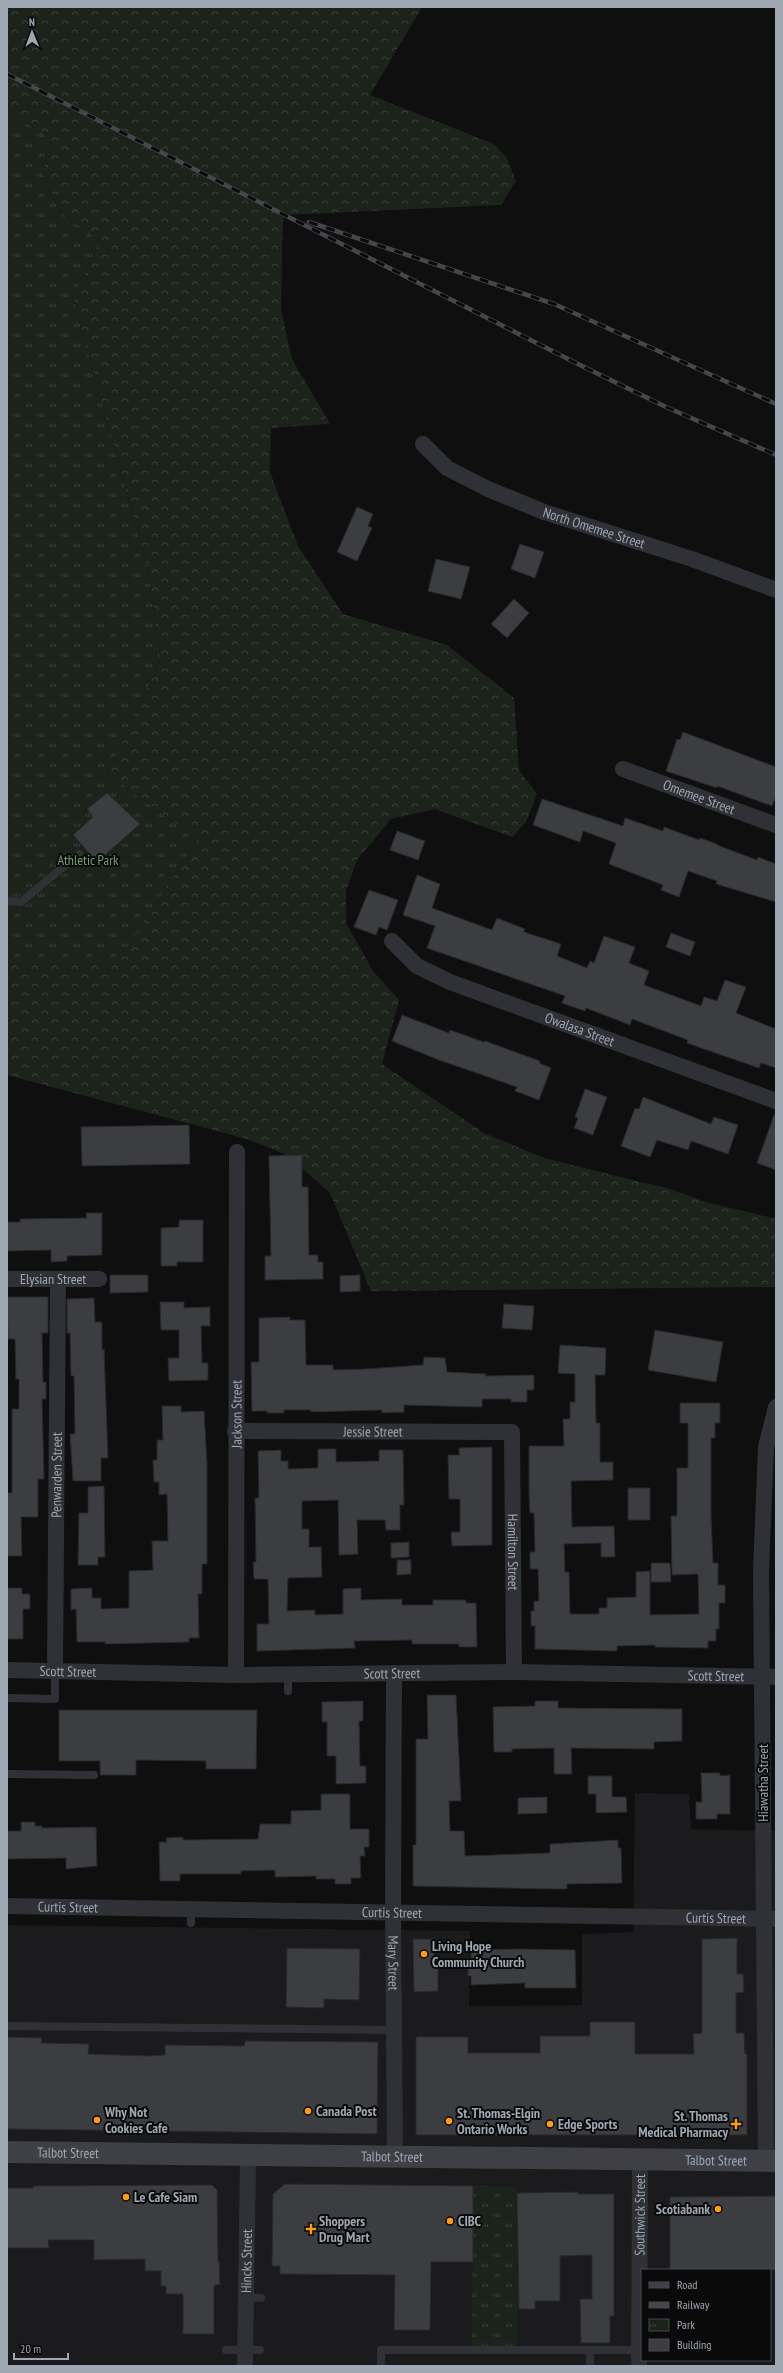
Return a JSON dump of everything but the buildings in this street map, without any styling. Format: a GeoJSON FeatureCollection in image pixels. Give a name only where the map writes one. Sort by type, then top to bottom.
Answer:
{"type":"FeatureCollection","features":[{"type":"Feature","properties":{"kind":"main road","name":"Talbot Street"},"geometry":{"type":"LineString","coordinates":[[7,2152],[640,2161],[771,2161]]}},
{"type":"Feature","properties":{"kind":"street","name":"North Omemee Street"},"geometry":{"type":"LineString","coordinates":[[423,444],[447,468],[488,489],[544,512],[692,559],[776,590]]}},
{"type":"Feature","properties":{"kind":"street","name":"Omemee Street"},"geometry":{"type":"LineString","coordinates":[[623,769],[776,825]]}},
{"type":"Feature","properties":{"kind":"street","name":"Owalasa Street"},"geometry":{"type":"LineString","coordinates":[[392,941],[417,966],[450,982],[776,1101]]}},
{"type":"Feature","properties":{"kind":"street","name":"Jackson Street"},"geometry":{"type":"LineString","coordinates":[[236,1676],[235,1431],[237,1152]]}},
{"type":"Feature","properties":{"kind":"street","name":"Elysian Street"},"geometry":{"type":"LineString","coordinates":[[7,1279],[98,1279]]}},
{"type":"Feature","properties":{"kind":"street","name":"Penwarden Street"},"geometry":{"type":"LineString","coordinates":[[55,1669],[58,1280]]}},
{"type":"Feature","properties":{"kind":"street","name":"Hiawatha Street"},"geometry":{"type":"LineString","coordinates":[[771,2161],[769,1677],[761,1570],[764,1461],[768,1434],[776,1406]]}},
{"type":"Feature","properties":{"kind":"street","name":"Jessie Street"},"geometry":{"type":"LineString","coordinates":[[235,1431],[512,1432]]}},
{"type":"Feature","properties":{"kind":"street","name":"Hamilton Street"},"geometry":{"type":"LineString","coordinates":[[512,1432],[514,1672]]}},
{"type":"Feature","properties":{"kind":"street","name":"Scott Street"},"geometry":{"type":"LineString","coordinates":[[7,1670],[55,1669],[236,1676],[514,1672],[769,1677]]}},
{"type":"Feature","properties":{"kind":"street","name":"Mary Street"},"geometry":{"type":"LineString","coordinates":[[394,1673],[393,1912],[395,2157]]}},
{"type":"Feature","properties":{"kind":"street","name":"Curtis Street"},"geometry":{"type":"LineString","coordinates":[[7,1906],[191,1916],[393,1912],[770,1919]]}},
{"type":"Feature","properties":{"kind":"street","name":"Hincks Street"},"geometry":{"type":"LineString","coordinates":[[245,2366],[252,2350],[253,2297],[248,2155]]}},
{"type":"Feature","properties":{"kind":"street","name":"Southwick Street"},"geometry":{"type":"LineString","coordinates":[[639,2366],[640,2161]]}},
{"type":"Feature","properties":{"kind":"lane"},"geometry":{"type":"LineString","coordinates":[[7,901],[21,902],[79,854]]}},
{"type":"Feature","properties":{"kind":"lane"},"geometry":{"type":"LineString","coordinates":[[9,1698],[54,1699],[55,1669]]}},
{"type":"Feature","properties":{"kind":"lane"},"geometry":{"type":"LineString","coordinates":[[288,1675],[288,1691]]}},
{"type":"Feature","properties":{"kind":"lane"},"geometry":{"type":"LineString","coordinates":[[9,1774],[94,1775]]}},
{"type":"Feature","properties":{"kind":"lane"},"geometry":{"type":"LineString","coordinates":[[7,2026],[394,2030]]}},
{"type":"Feature","properties":{"kind":"lane"},"geometry":{"type":"LineString","coordinates":[[226,2350],[252,2350]]}},
{"type":"Feature","properties":{"kind":"lane"},"geometry":{"type":"LineString","coordinates":[[381,2366],[382,2350],[639,2350]]}},
{"type":"Feature","properties":{"kind":"lane"},"geometry":{"type":"LineString","coordinates":[[590,2350],[590,2366]]}},
{"type":"Feature","properties":{"kind":"shaded area"},"geometry":{"type":"Polygon","coordinates":[[[635,1793],[689,1794],[691,1829],[776,1831],[776,2366],[7,2366],[7,1925],[470,1931],[469,2006],[582,2005],[582,1934],[633,1932],[635,1793]]]}},
{"type":"Feature","properties":{"kind":"green space"},"geometry":{"type":"Polygon","coordinates":[[[7,7],[422,7],[370,95],[494,144],[507,158],[516,181],[501,205],[283,215],[281,309],[292,359],[330,424],[271,428],[270,472],[298,546],[343,614],[447,645],[514,698],[519,770],[537,794],[526,822],[512,837],[435,809],[391,819],[357,860],[346,891],[346,923],[373,971],[399,1000],[382,1064],[484,1133],[544,1158],[670,1189],[706,1202],[776,1219],[776,1287],[371,1291],[330,1193],[287,1155],[247,1139],[7,1075],[7,961],[117,961],[198,839],[107,774],[161,659],[147,566],[73,298],[100,241],[61,213],[42,173],[52,137],[7,113],[7,7]]]}},
{"type":"Feature","properties":{"kind":"green space","name":"Athletic Park"},"geometry":{"type":"Polygon","coordinates":[[[7,113],[52,137],[42,173],[61,213],[100,241],[73,298],[147,566],[161,659],[107,774],[198,839],[117,962],[7,961],[7,113]]]}},
{"type":"Feature","properties":{"kind":"green space"},"geometry":{"type":"Polygon","coordinates":[[[473,2186],[517,2187],[518,2350],[472,2350],[473,2186]]]}},
{"type":"Feature","properties":{"kind":"railway"},"geometry":{"type":"LineString","coordinates":[[7,74],[582,366],[666,407],[776,455]]}},
{"type":"Feature","properties":{"kind":"railway"},"geometry":{"type":"LineString","coordinates":[[309,222],[554,304],[776,404]]}},
{"type":"Feature","properties":{"kind":"place","name":"Living Hope Community Church"},"geometry":{"type":"Point","coordinates":[424,1954]}},
{"type":"Feature","properties":{"kind":"place","name":"Canada Post"},"geometry":{"type":"Point","coordinates":[308,2111]}},
{"type":"Feature","properties":{"kind":"place","name":"Why Not Cookies Cafe"},"geometry":{"type":"Point","coordinates":[97,2120]}},
{"type":"Feature","properties":{"kind":"place","name":"St. Thomas-Elgin Ontario Works"},"geometry":{"type":"Point","coordinates":[449,2121]}},
{"type":"Feature","properties":{"kind":"place","name":"Edge Sports"},"geometry":{"type":"Point","coordinates":[550,2124]}},
{"type":"Feature","properties":{"kind":"place","name":"St. Thomas Medical Pharmacy"},"geometry":{"type":"Point","coordinates":[736,2124]}},
{"type":"Feature","properties":{"kind":"place","name":"Le Cafe Siam"},"geometry":{"type":"Point","coordinates":[126,2197]}},
{"type":"Feature","properties":{"kind":"place","name":"Scotiabank"},"geometry":{"type":"Point","coordinates":[718,2209]}},
{"type":"Feature","properties":{"kind":"place","name":"CIBC"},"geometry":{"type":"Point","coordinates":[450,2221]}},
{"type":"Feature","properties":{"kind":"place","name":"Shoppers Drug Mart"},"geometry":{"type":"Point","coordinates":[311,2229]}}]}
